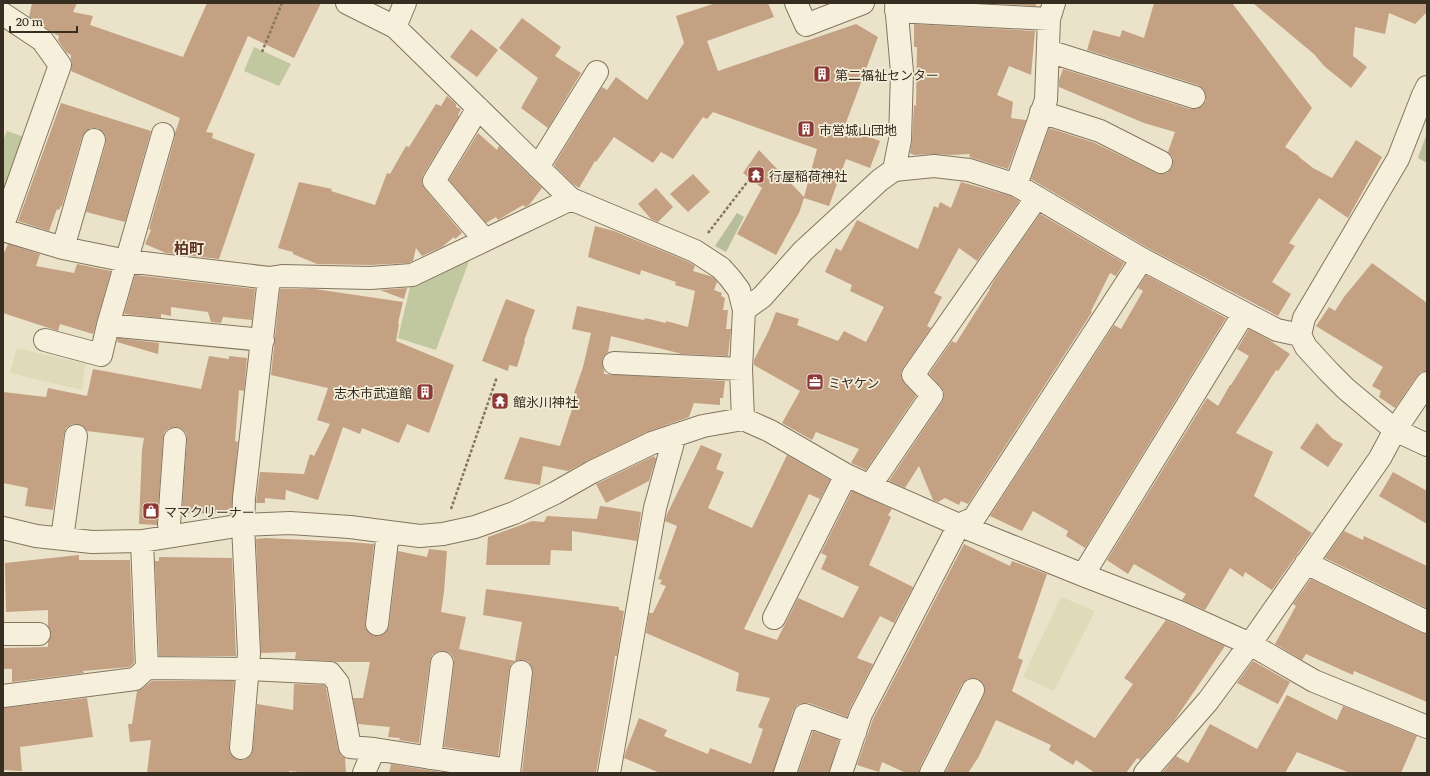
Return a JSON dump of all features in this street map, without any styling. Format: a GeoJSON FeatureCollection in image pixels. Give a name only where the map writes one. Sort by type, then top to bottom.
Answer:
{"type":"FeatureCollection","features":[{"type":"Feature","properties":{"kind":"street"},"geometry":{"type":"LineString","coordinates":[[347,3],[395,27],[571,199],[694,251],[721,268],[739,290],[744,310],[741,369],[743,419]]}},
{"type":"Feature","properties":{"kind":"street"},"geometry":{"type":"LineString","coordinates":[[395,27],[405,3]]}},
{"type":"Feature","properties":{"kind":"street"},"geometry":{"type":"LineString","coordinates":[[796,3],[806,25],[863,3]]}},
{"type":"Feature","properties":{"kind":"street"},"geometry":{"type":"LineString","coordinates":[[894,170],[900,140],[902,72],[896,7],[1052,11],[1048,51],[1046,100],[1016,185]]}},
{"type":"Feature","properties":{"kind":"street"},"geometry":{"type":"LineString","coordinates":[[3,14],[42,40],[60,65],[3,225]]}},
{"type":"Feature","properties":{"kind":"street"},"geometry":{"type":"LineString","coordinates":[[1048,51],[1194,97]]}},
{"type":"Feature","properties":{"kind":"street"},"geometry":{"type":"LineString","coordinates":[[538,167],[597,72]]}},
{"type":"Feature","properties":{"kind":"street"},"geometry":{"type":"LineString","coordinates":[[1427,87],[1422,95],[1399,155],[1304,318],[1300,335],[1306,347],[1346,389],[1395,430],[1427,445]]}},
{"type":"Feature","properties":{"kind":"street"},"geometry":{"type":"LineString","coordinates":[[478,108],[434,181],[485,240]]}},
{"type":"Feature","properties":{"kind":"street"},"geometry":{"type":"LineString","coordinates":[[1041,112],[1100,131],[1161,162]]}},
{"type":"Feature","properties":{"kind":"street"},"geometry":{"type":"LineString","coordinates":[[45,340],[101,355],[108,325],[163,134]]}},
{"type":"Feature","properties":{"kind":"street"},"geometry":{"type":"LineString","coordinates":[[63,248],[94,140]]}},
{"type":"Feature","properties":{"kind":"street"},"geometry":{"type":"LineString","coordinates":[[744,310],[762,297],[803,251],[880,180],[894,170],[934,166],[969,170],[1016,185],[1142,259],[1244,313],[1277,330],[1300,335]]}},
{"type":"Feature","properties":{"kind":"street"},"geometry":{"type":"LineString","coordinates":[[870,486],[932,395],[913,375],[1037,197]]}},
{"type":"Feature","properties":{"kind":"street"},"geometry":{"type":"LineString","coordinates":[[3,230],[63,248],[127,261],[269,278],[282,276],[370,278],[412,275],[571,199]]}},
{"type":"Feature","properties":{"kind":"street"},"geometry":{"type":"LineString","coordinates":[[841,773],[861,714],[960,525],[974,518],[1142,259]]}},
{"type":"Feature","properties":{"kind":"street"},"geometry":{"type":"LineString","coordinates":[[241,748],[249,653],[243,525],[244,498],[269,278]]}},
{"type":"Feature","properties":{"kind":"street"},"geometry":{"type":"LineString","coordinates":[[1083,575],[1244,313]]}},
{"type":"Feature","properties":{"kind":"street"},"geometry":{"type":"LineString","coordinates":[[108,325],[263,340]]}},
{"type":"Feature","properties":{"kind":"street"},"geometry":{"type":"LineString","coordinates":[[614,363],[741,369]]}},
{"type":"Feature","properties":{"kind":"street"},"geometry":{"type":"LineString","coordinates":[[1145,773],[1208,701],[1250,644],[1380,458],[1395,430],[1427,383]]}},
{"type":"Feature","properties":{"kind":"street"},"geometry":{"type":"LineString","coordinates":[[3,528],[36,536],[92,542],[142,541],[243,525],[290,523],[350,527],[420,536],[443,534],[475,528],[514,513],[555,493],[592,472],[652,443],[702,426],[743,419],[770,431],[846,475],[870,486],[960,525],[1179,612],[1250,644],[1314,681],[1427,727]]}},
{"type":"Feature","properties":{"kind":"street"},"geometry":{"type":"LineString","coordinates":[[609,773],[655,508],[675,435]]}},
{"type":"Feature","properties":{"kind":"street"},"geometry":{"type":"LineString","coordinates":[[62,539],[76,436]]}},
{"type":"Feature","properties":{"kind":"street"},"geometry":{"type":"LineString","coordinates":[[171,536],[169,524],[175,439]]}},
{"type":"Feature","properties":{"kind":"street"},"geometry":{"type":"LineString","coordinates":[[774,618],[846,475]]}},
{"type":"Feature","properties":{"kind":"street"},"geometry":{"type":"LineString","coordinates":[[377,624],[388,532]]}},
{"type":"Feature","properties":{"kind":"street"},"geometry":{"type":"LineString","coordinates":[[142,541],[147,668]]}},
{"type":"Feature","properties":{"kind":"street"},"geometry":{"type":"LineString","coordinates":[[1306,563],[1427,622]]}},
{"type":"Feature","properties":{"kind":"street"},"geometry":{"type":"LineString","coordinates":[[3,634],[39,634]]}},
{"type":"Feature","properties":{"kind":"street"},"geometry":{"type":"LineString","coordinates":[[430,758],[442,663]]}},
{"type":"Feature","properties":{"kind":"street"},"geometry":{"type":"LineString","coordinates":[[3,696],[135,679],[147,668],[248,669],[330,673],[338,683],[350,747],[374,749],[509,771],[521,672]]}},
{"type":"Feature","properties":{"kind":"street"},"geometry":{"type":"LineString","coordinates":[[931,773],[973,690]]}},
{"type":"Feature","properties":{"kind":"street"},"geometry":{"type":"LineString","coordinates":[[785,773],[805,715],[855,733]]}},
{"type":"Feature","properties":{"kind":"street"},"geometry":{"type":"LineString","coordinates":[[364,773],[374,749]]}},
{"type":"Feature","properties":{"kind":"path"},"geometry":{"type":"LineString","coordinates":[[262,52],[282,3]]}},
{"type":"Feature","properties":{"kind":"path"},"geometry":{"type":"LineString","coordinates":[[694,251],[748,181]]}},
{"type":"Feature","properties":{"kind":"path"},"geometry":{"type":"LineString","coordinates":[[443,534],[497,377]]}},
{"type":"Feature","properties":{"kind":"shaded area"},"geometry":{"type":"Polygon","coordinates":[[[17,348],[85,364],[82,390],[10,373],[17,348]]]}},
{"type":"Feature","properties":{"kind":"shaded area"},"geometry":{"type":"Polygon","coordinates":[[[1061,597],[1095,611],[1054,691],[1023,677],[1061,597]]]}},
{"type":"Feature","properties":{"kind":"green space"},"geometry":{"type":"Polygon","coordinates":[[[254,47],[291,64],[279,86],[244,71],[254,47]]]}},
{"type":"Feature","properties":{"kind":"green space"},"geometry":{"type":"Polygon","coordinates":[[[7,131],[33,140],[3,224],[3,141],[7,131]]]}},
{"type":"Feature","properties":{"kind":"green space"},"geometry":{"type":"Polygon","coordinates":[[[1427,133],[1427,163],[1418,158],[1427,133]]]}},
{"type":"Feature","properties":{"kind":"green space"},"geometry":{"type":"Polygon","coordinates":[[[737,213],[744,217],[726,252],[715,246],[737,213]]]}},
{"type":"Feature","properties":{"kind":"green space"},"geometry":{"type":"Polygon","coordinates":[[[472,253],[436,350],[398,338],[412,279],[472,253]]]}},
{"type":"Feature","properties":{"kind":"building"},"geometry":{"type":"Polygon","coordinates":[[[32,3],[77,3],[73,12],[93,16],[90,25],[183,57],[207,3],[321,3],[294,58],[248,36],[206,132],[213,133],[212,138],[255,154],[219,259],[166,253],[145,244],[151,230],[149,229],[180,118],[71,71],[71,55],[66,52],[58,40],[59,36],[29,17],[32,3]]]}},
{"type":"Feature","properties":{"kind":"building"},"geometry":{"type":"Polygon","coordinates":[[[716,3],[768,3],[774,17],[707,41],[718,71],[856,24],[878,37],[844,128],[880,141],[870,168],[846,159],[829,206],[804,198],[799,213],[776,255],[737,234],[762,188],[743,173],[759,150],[804,197],[817,149],[713,112],[707,119],[703,117],[673,159],[661,152],[653,163],[614,137],[596,162],[595,161],[579,188],[554,165],[602,87],[607,90],[616,77],[647,100],[684,43],[676,16],[716,3]]]}},
{"type":"Feature","properties":{"kind":"building"},"geometry":{"type":"Polygon","coordinates":[[[982,3],[1036,3],[1036,6],[982,3]]]}},
{"type":"Feature","properties":{"kind":"building"},"geometry":{"type":"Polygon","coordinates":[[[1154,3],[1232,3],[1312,108],[1285,147],[1313,168],[1332,178],[1356,140],[1382,157],[1348,218],[1319,198],[1289,243],[1295,246],[1272,282],[1291,294],[1278,316],[1148,248],[1031,179],[1049,128],[1095,143],[1156,173],[1167,173],[1172,168],[1172,156],[1168,152],[1175,132],[1144,123],[1059,87],[1059,80],[1063,69],[1190,109],[1196,109],[1202,106],[1206,101],[1206,95],[1203,89],[1198,85],[1087,50],[1093,30],[1120,37],[1122,30],[1144,38],[1154,3]]]}},
{"type":"Feature","properties":{"kind":"building"},"geometry":{"type":"Polygon","coordinates":[[[1253,3],[1427,3],[1427,12],[1415,24],[1389,13],[1385,34],[1355,27],[1353,56],[1367,67],[1351,88],[1324,66],[1315,55],[1253,3]]]}},
{"type":"Feature","properties":{"kind":"building"},"geometry":{"type":"Polygon","coordinates":[[[522,18],[561,47],[555,56],[581,73],[548,128],[521,108],[538,78],[499,48],[522,18]]]}},
{"type":"Feature","properties":{"kind":"building"},"geometry":{"type":"Polygon","coordinates":[[[914,24],[1035,31],[1031,75],[1009,66],[997,95],[1013,102],[1011,118],[1026,120],[1008,169],[969,157],[970,154],[914,155],[910,153],[914,105],[916,106],[917,47],[914,47],[914,24]]]}},
{"type":"Feature","properties":{"kind":"building"},"geometry":{"type":"Polygon","coordinates":[[[471,29],[498,50],[477,77],[450,57],[471,29]]]}},
{"type":"Feature","properties":{"kind":"building"},"geometry":{"type":"Polygon","coordinates":[[[447,96],[456,104],[456,107],[461,109],[458,115],[459,116],[423,175],[422,183],[425,189],[462,233],[455,239],[454,237],[442,247],[422,256],[416,248],[413,261],[409,263],[370,265],[317,264],[293,254],[293,252],[278,248],[299,182],[332,189],[331,191],[375,205],[387,173],[390,174],[406,146],[409,147],[436,104],[441,106],[447,96]]]}},
{"type":"Feature","properties":{"kind":"building"},"geometry":{"type":"Polygon","coordinates":[[[61,103],[151,131],[125,222],[86,212],[106,143],[106,137],[98,128],[91,128],[86,131],[82,137],[62,206],[59,210],[57,209],[49,231],[18,221],[61,103]]]}},
{"type":"Feature","properties":{"kind":"building"},"geometry":{"type":"Polygon","coordinates":[[[478,133],[497,150],[499,146],[542,188],[529,205],[525,207],[523,205],[498,220],[496,217],[486,223],[449,180],[478,133]]]}},
{"type":"Feature","properties":{"kind":"building"},"geometry":{"type":"Polygon","coordinates":[[[693,174],[710,192],[688,212],[670,194],[693,174]]]}},
{"type":"Feature","properties":{"kind":"building"},"geometry":{"type":"Polygon","coordinates":[[[961,182],[1011,196],[1019,201],[977,261],[959,248],[934,293],[942,297],[927,326],[931,328],[901,373],[901,378],[904,383],[916,396],[866,470],[851,463],[859,449],[816,432],[812,440],[782,423],[800,391],[754,365],[754,360],[776,312],[799,319],[797,325],[838,341],[844,331],[866,342],[884,307],[850,291],[852,285],[825,272],[836,248],[841,251],[857,220],[918,249],[934,206],[938,208],[940,202],[951,208],[961,182]]]}},
{"type":"Feature","properties":{"kind":"building"},"geometry":{"type":"Polygon","coordinates":[[[656,188],[673,207],[658,222],[651,219],[638,204],[656,188]]]}},
{"type":"Feature","properties":{"kind":"building"},"geometry":{"type":"Polygon","coordinates":[[[1040,214],[1124,263],[1116,276],[1110,273],[1091,311],[1092,312],[968,504],[961,501],[959,505],[945,498],[938,502],[933,500],[919,466],[905,488],[889,481],[944,397],[944,392],[941,387],[929,374],[952,341],[956,343],[997,276],[1040,214]]]}},
{"type":"Feature","properties":{"kind":"building"},"geometry":{"type":"Polygon","coordinates":[[[595,226],[614,231],[689,262],[695,266],[693,271],[713,277],[717,282],[714,290],[722,293],[721,296],[725,298],[723,310],[728,310],[726,329],[731,329],[728,356],[682,354],[611,336],[608,352],[603,357],[602,362],[604,374],[725,381],[723,398],[720,398],[720,405],[694,403],[689,417],[647,432],[568,471],[543,466],[540,485],[504,479],[520,437],[560,446],[577,394],[574,393],[583,367],[591,333],[572,329],[577,306],[644,320],[645,318],[666,323],[666,321],[688,327],[695,291],[675,285],[676,282],[641,270],[640,275],[588,257],[595,226]]]}},
{"type":"Feature","properties":{"kind":"building"},"geometry":{"type":"Polygon","coordinates":[[[8,244],[40,254],[36,266],[74,273],[77,264],[111,271],[93,334],[60,324],[58,331],[3,313],[3,255],[8,244]]]}},
{"type":"Feature","properties":{"kind":"building"},"geometry":{"type":"Polygon","coordinates":[[[1372,263],[1427,303],[1427,371],[1421,372],[1417,376],[1395,408],[1379,397],[1381,391],[1372,386],[1383,367],[1316,326],[1329,307],[1335,311],[1344,297],[1372,263]]]}},
{"type":"Feature","properties":{"kind":"building"},"geometry":{"type":"Polygon","coordinates":[[[135,275],[255,289],[252,320],[223,317],[221,323],[211,322],[208,312],[171,307],[171,316],[161,314],[161,318],[124,314],[135,275]]]}},
{"type":"Feature","properties":{"kind":"building"},"geometry":{"type":"Polygon","coordinates":[[[1146,275],[1226,318],[1085,548],[1066,536],[1068,531],[1033,511],[1022,531],[990,516],[1114,325],[1121,329],[1143,291],[1138,288],[1146,275]]]}},
{"type":"Feature","properties":{"kind":"building"},"geometry":{"type":"Polygon","coordinates":[[[407,288],[404,299],[380,290],[407,288]]]}},
{"type":"Feature","properties":{"kind":"building"},"geometry":{"type":"Polygon","coordinates":[[[280,289],[315,289],[403,302],[398,323],[396,341],[454,365],[429,433],[407,424],[399,443],[362,428],[360,434],[343,427],[318,500],[286,490],[285,500],[265,498],[265,503],[256,503],[260,472],[304,474],[310,454],[314,456],[330,424],[317,420],[328,388],[271,375],[280,289]]]}},
{"type":"Feature","properties":{"kind":"building"},"geometry":{"type":"Polygon","coordinates":[[[506,299],[535,310],[517,367],[509,365],[508,371],[482,361],[506,299]]]}},
{"type":"Feature","properties":{"kind":"building"},"geometry":{"type":"Polygon","coordinates":[[[1249,329],[1290,354],[1278,371],[1276,370],[1236,433],[1273,452],[1254,496],[1312,533],[1272,590],[1245,572],[1243,577],[1230,568],[1205,610],[1182,600],[1186,594],[1134,564],[1128,574],[1107,560],[1207,398],[1218,406],[1249,356],[1237,349],[1249,329]]]}},
{"type":"Feature","properties":{"kind":"building"},"geometry":{"type":"Polygon","coordinates":[[[118,338],[159,343],[158,354],[117,342],[118,338]]]}},
{"type":"Feature","properties":{"kind":"building"},"geometry":{"type":"Polygon","coordinates":[[[209,356],[229,359],[229,356],[247,358],[244,391],[239,390],[235,441],[238,442],[231,514],[182,513],[187,439],[186,433],[182,429],[176,427],[169,428],[164,432],[157,525],[139,524],[142,450],[144,438],[87,431],[83,426],[77,424],[72,424],[66,428],[53,510],[25,506],[28,488],[3,483],[3,392],[46,397],[48,388],[87,396],[93,369],[201,389],[209,356]]]}},
{"type":"Feature","properties":{"kind":"building"},"geometry":{"type":"Polygon","coordinates":[[[1317,423],[1333,439],[1343,444],[1328,467],[1300,448],[1317,423]]]}},
{"type":"Feature","properties":{"kind":"building"},"geometry":{"type":"Polygon","coordinates":[[[701,445],[722,454],[716,469],[724,472],[708,508],[752,528],[787,455],[830,480],[820,499],[809,494],[744,629],[777,640],[798,598],[843,618],[859,587],[821,569],[827,556],[821,553],[852,491],[892,509],[888,515],[891,517],[869,565],[913,587],[894,623],[880,616],[857,658],[873,664],[850,708],[847,717],[809,703],[797,705],[793,711],[773,773],[660,773],[624,758],[639,718],[667,730],[664,736],[708,754],[710,748],[751,764],[763,729],[758,727],[770,698],[736,691],[739,673],[646,633],[649,613],[653,613],[666,586],[660,584],[662,580],[658,579],[677,526],[665,521],[667,514],[701,445]]]}},
{"type":"Feature","properties":{"kind":"building"},"geometry":{"type":"Polygon","coordinates":[[[654,456],[656,459],[649,481],[606,503],[596,484],[654,456]]]}},
{"type":"Feature","properties":{"kind":"building"},"geometry":{"type":"Polygon","coordinates":[[[1393,472],[1427,491],[1427,524],[1379,496],[1393,472]]]}},
{"type":"Feature","properties":{"kind":"building"},"geometry":{"type":"Polygon","coordinates":[[[600,506],[641,512],[637,541],[572,531],[572,551],[551,550],[550,565],[486,565],[488,537],[532,521],[544,522],[547,516],[597,519],[600,506]]]}},
{"type":"Feature","properties":{"kind":"building"},"geometry":{"type":"Polygon","coordinates":[[[1344,531],[1363,540],[1364,536],[1427,566],[1427,608],[1325,558],[1344,531]]]}},
{"type":"Feature","properties":{"kind":"building"},"geometry":{"type":"Polygon","coordinates":[[[266,538],[374,544],[365,623],[366,629],[370,634],[375,636],[382,635],[387,631],[389,626],[398,551],[427,557],[429,549],[447,551],[441,612],[466,617],[459,649],[515,661],[522,622],[483,615],[486,589],[619,607],[619,610],[624,611],[617,656],[615,656],[596,773],[522,773],[533,673],[529,662],[523,660],[516,661],[511,664],[509,670],[498,756],[444,747],[454,659],[450,653],[444,651],[437,652],[432,655],[430,661],[419,743],[399,740],[400,738],[388,737],[390,727],[358,724],[353,698],[363,698],[370,662],[336,662],[295,659],[296,652],[261,653],[256,539],[266,538]]]}},
{"type":"Feature","properties":{"kind":"building"},"geometry":{"type":"Polygon","coordinates":[[[964,544],[1010,566],[1012,561],[1047,574],[1018,658],[1023,660],[1012,691],[1095,738],[1133,684],[1124,678],[1166,620],[1225,646],[1174,721],[1140,760],[1137,758],[1126,773],[1095,773],[1076,760],[1073,765],[1049,750],[1051,745],[996,720],[978,758],[968,773],[945,773],[984,695],[985,689],[983,683],[979,679],[973,678],[967,679],[962,684],[920,767],[919,773],[906,773],[882,762],[879,772],[857,765],[873,719],[964,544]]]}},
{"type":"Feature","properties":{"kind":"building"},"geometry":{"type":"Polygon","coordinates":[[[79,555],[79,560],[130,560],[134,663],[129,667],[83,671],[84,673],[12,682],[12,669],[3,669],[3,648],[48,647],[51,634],[48,626],[48,610],[6,612],[5,563],[79,555]]]}},
{"type":"Feature","properties":{"kind":"building"},"geometry":{"type":"Polygon","coordinates":[[[159,557],[232,558],[236,656],[159,656],[155,561],[159,561],[159,557]]]}},
{"type":"Feature","properties":{"kind":"building"},"geometry":{"type":"Polygon","coordinates":[[[1311,579],[1422,633],[1427,634],[1427,702],[1354,671],[1353,675],[1306,654],[1302,660],[1275,644],[1296,606],[1293,604],[1311,579]]]}},
{"type":"Feature","properties":{"kind":"building"},"geometry":{"type":"Polygon","coordinates":[[[1253,661],[1290,682],[1278,704],[1237,683],[1253,661]]]}},
{"type":"Feature","properties":{"kind":"building"},"geometry":{"type":"Polygon","coordinates":[[[152,681],[234,681],[229,747],[230,753],[234,758],[240,760],[246,759],[251,755],[253,749],[257,704],[293,710],[294,684],[324,685],[326,688],[338,749],[341,756],[345,758],[346,773],[308,773],[289,771],[289,773],[147,773],[151,740],[130,742],[128,724],[132,724],[137,691],[152,681]]]}},
{"type":"Feature","properties":{"kind":"building"},"geometry":{"type":"Polygon","coordinates":[[[1287,695],[1337,720],[1343,706],[1417,736],[1401,773],[1350,773],[1297,752],[1285,773],[1162,773],[1176,756],[1188,763],[1210,724],[1257,749],[1287,695]]]}},
{"type":"Feature","properties":{"kind":"building"},"geometry":{"type":"Polygon","coordinates":[[[87,698],[93,737],[20,747],[22,771],[3,770],[3,708],[87,698]]]}},
{"type":"Feature","properties":{"kind":"building"},"geometry":{"type":"Polygon","coordinates":[[[813,731],[839,740],[829,773],[798,773],[813,731]]]}},
{"type":"Feature","properties":{"kind":"building"},"geometry":{"type":"Polygon","coordinates":[[[391,764],[428,770],[447,773],[389,773],[391,764]]]}},
{"type":"Feature","properties":{"kind":"place","name":"第二福祉センター"},"geometry":{"type":"Point","coordinates":[822,74]}},
{"type":"Feature","properties":{"kind":"place","name":"市営城山団地"},"geometry":{"type":"Point","coordinates":[806,129]}},
{"type":"Feature","properties":{"kind":"place","name":"行屋稲荷神社"},"geometry":{"type":"Point","coordinates":[756,175]}},
{"type":"Feature","properties":{"kind":"place","name":"ミヤケン"},"geometry":{"type":"Point","coordinates":[815,382]}},
{"type":"Feature","properties":{"kind":"place","name":"志木市武道館"},"geometry":{"type":"Point","coordinates":[425,392]}},
{"type":"Feature","properties":{"kind":"place","name":"館氷川神社"},"geometry":{"type":"Point","coordinates":[500,401]}},
{"type":"Feature","properties":{"kind":"place","name":"ママクリーナー"},"geometry":{"type":"Point","coordinates":[151,511]}},
{"type":"Feature","properties":{"kind":"district","name":"柏町"},"geometry":{"type":"Point","coordinates":[189,247]}}]}
